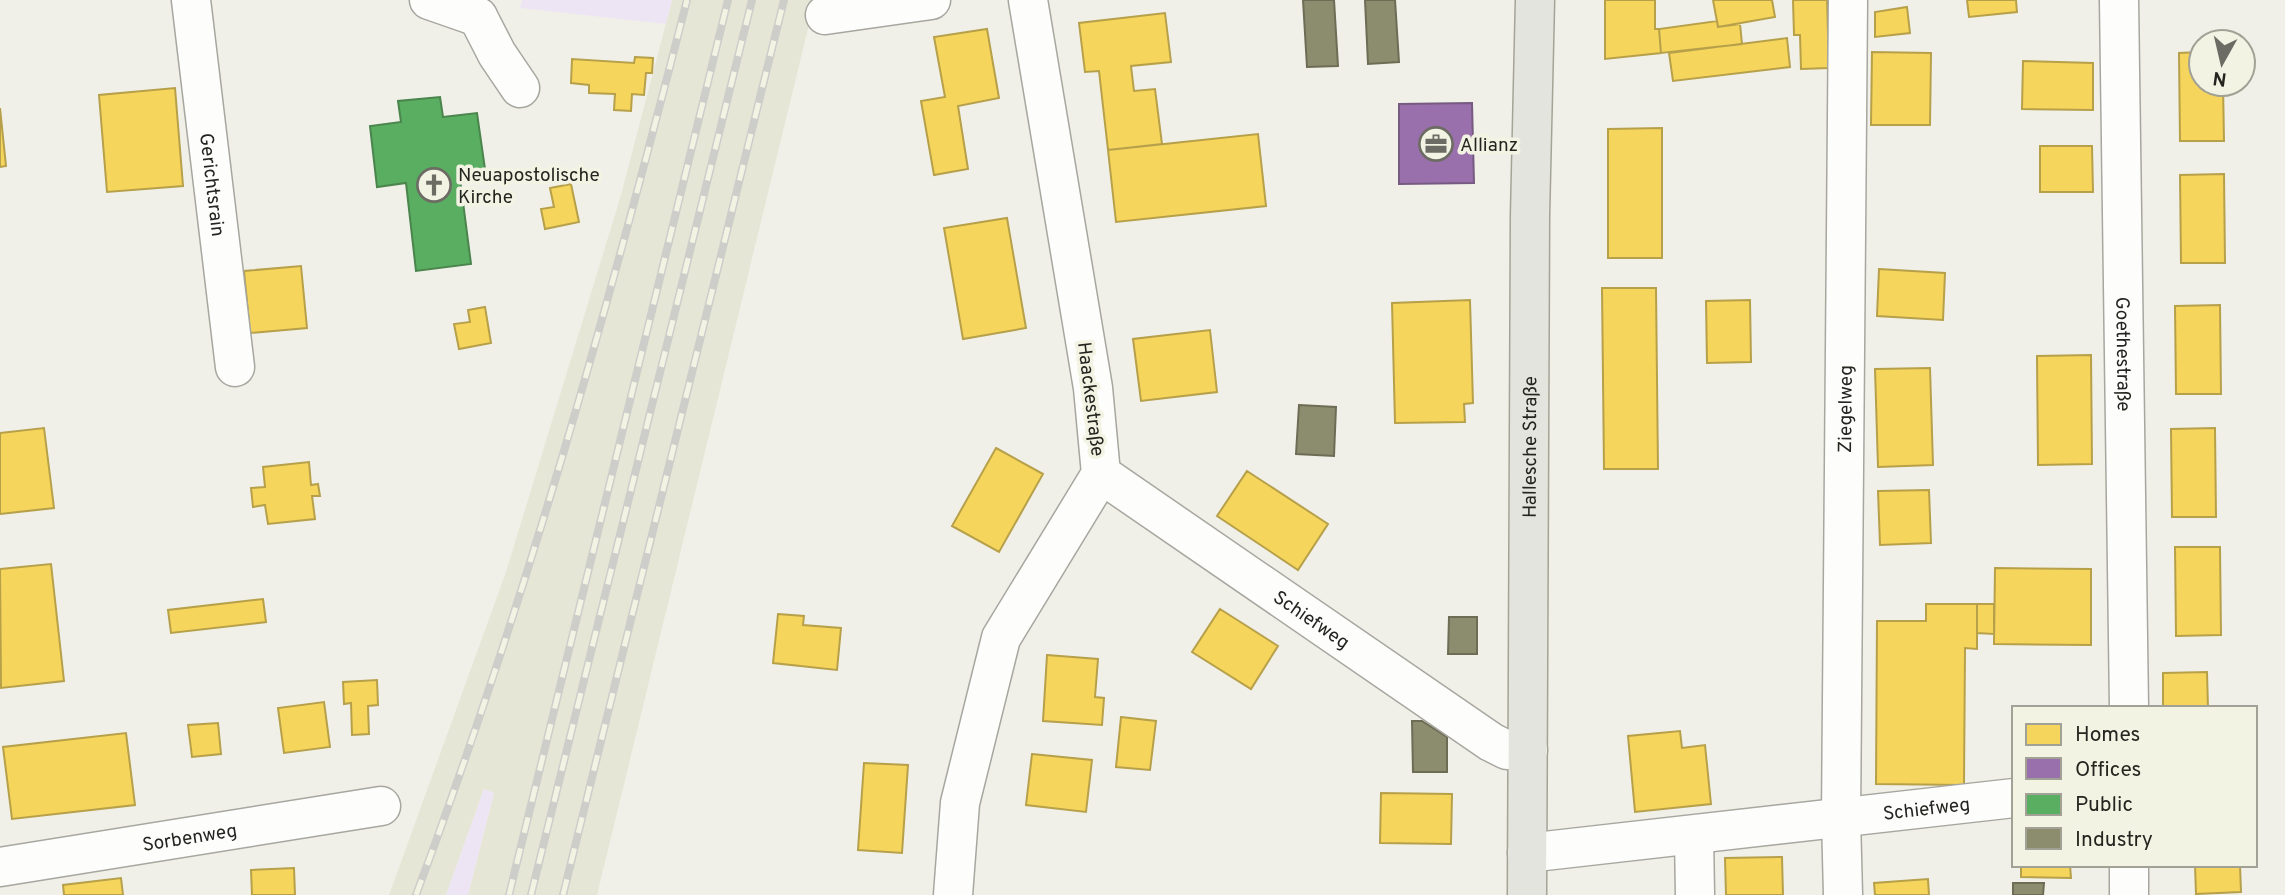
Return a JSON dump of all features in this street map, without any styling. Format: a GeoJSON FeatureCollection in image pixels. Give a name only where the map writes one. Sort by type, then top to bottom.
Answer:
{"type":"FeatureCollection","features":[{"type":"Feature","properties":{"kind":"main road","name":"Hallesche Straße"},"geometry":{"type":"LineString","coordinates":[[1527,895],[1530,216],[1535,0]]}},
{"type":"Feature","properties":{"kind":"street","name":"Gerichtsrain"},"geometry":{"type":"LineString","coordinates":[[191,0],[235,367]]}},
{"type":"Feature","properties":{"kind":"street"},"geometry":{"type":"LineString","coordinates":[[429,0],[487,8],[497,54],[520,88]]}},
{"type":"Feature","properties":{"kind":"street"},"geometry":{"type":"LineString","coordinates":[[825,15],[931,0]]}},
{"type":"Feature","properties":{"kind":"street","name":"Haackestraße"},"geometry":{"type":"LineString","coordinates":[[953,895],[960,803],[1001,638],[1101,474],[1093,388],[1028,0]]}},
{"type":"Feature","properties":{"kind":"street","name":"Ziegelweg"},"geometry":{"type":"LineString","coordinates":[[1841,818],[1848,0]]}},
{"type":"Feature","properties":{"kind":"street","name":"Goethestraße"},"geometry":{"type":"LineString","coordinates":[[2119,0],[2129,706]]}},
{"type":"Feature","properties":{"kind":"street","name":"Schiefweg"},"geometry":{"type":"LineString","coordinates":[[1101,474],[1491,742],[1507,750],[1528,750]]}},
{"type":"Feature","properties":{"kind":"street","name":"Schiefweg"},"geometry":{"type":"LineString","coordinates":[[1527,853],[2012,798]]}},
{"type":"Feature","properties":{"kind":"street","name":"Sorbenweg"},"geometry":{"type":"LineString","coordinates":[[0,867],[381,806]]}},
{"type":"Feature","properties":{"kind":"street"},"geometry":{"type":"LineString","coordinates":[[1841,818],[1843,895]]}},
{"type":"Feature","properties":{"kind":"street"},"geometry":{"type":"LineString","coordinates":[[1694,836],[1695,895]]}},
{"type":"Feature","properties":{"kind":"street"},"geometry":{"type":"LineString","coordinates":[[2129,867],[2129,895]]}},
{"type":"Feature","properties":{"kind":"shaded area"},"geometry":{"type":"Polygon","coordinates":[[[522,0],[672,0],[666,24],[520,8],[522,0]]]}},
{"type":"Feature","properties":{"kind":"shaded area"},"geometry":{"type":"Polygon","coordinates":[[[672,0],[815,0],[597,895],[468,895],[494,793],[484,789],[446,895],[389,895],[506,572],[621,195],[672,0]]]}},
{"type":"Feature","properties":{"kind":"shaded area"},"geometry":{"type":"Polygon","coordinates":[[[484,789],[494,793],[468,895],[446,895],[484,789]]]}},
{"type":"Feature","properties":{"kind":"building: Homes"},"geometry":{"type":"Polygon","coordinates":[[[1605,0],[1655,0],[1655,29],[1659,29],[1661,53],[1605,59],[1605,0]]]}},
{"type":"Feature","properties":{"kind":"building: Homes"},"geometry":{"type":"Polygon","coordinates":[[[1713,0],[1772,0],[1775,17],[1718,27],[1713,0]]]}},
{"type":"Feature","properties":{"kind":"building: Homes"},"geometry":{"type":"Polygon","coordinates":[[[1793,0],[1827,0],[1829,68],[1801,69],[1800,35],[1794,35],[1793,0]]]}},
{"type":"Feature","properties":{"kind":"building: Homes"},"geometry":{"type":"Polygon","coordinates":[[[1967,0],[2016,0],[2017,12],[1969,17],[1967,0]]]}},
{"type":"Feature","properties":{"kind":"building: Homes"},"geometry":{"type":"Polygon","coordinates":[[[1907,7],[1910,33],[1875,37],[1875,12],[1907,7]]]}},
{"type":"Feature","properties":{"kind":"building: Homes"},"geometry":{"type":"Polygon","coordinates":[[[1165,13],[1171,62],[1131,66],[1134,91],[1155,89],[1162,144],[1108,150],[1099,71],[1085,72],[1079,23],[1165,13]]]}},
{"type":"Feature","properties":{"kind":"building: Homes"},"geometry":{"type":"Polygon","coordinates":[[[1717,21],[1718,27],[1740,24],[1742,44],[1661,53],[1659,29],[1717,21]]]}},
{"type":"Feature","properties":{"kind":"building: Homes"},"geometry":{"type":"Polygon","coordinates":[[[987,29],[999,98],[958,106],[968,169],[934,175],[921,101],[945,97],[934,37],[987,29]]]}},
{"type":"Feature","properties":{"kind":"building: Homes"},"geometry":{"type":"Polygon","coordinates":[[[1787,38],[1790,67],[1673,81],[1669,53],[1787,38]]]}},
{"type":"Feature","properties":{"kind":"building: Homes"},"geometry":{"type":"Polygon","coordinates":[[[1872,52],[1931,53],[1930,125],[1871,125],[1872,52]]]}},
{"type":"Feature","properties":{"kind":"building: Homes"},"geometry":{"type":"Polygon","coordinates":[[[2179,53],[2187,53],[2187,98],[2223,98],[2224,141],[2180,141],[2179,53]]]}},
{"type":"Feature","properties":{"kind":"building: Homes"},"geometry":{"type":"Polygon","coordinates":[[[635,57],[653,58],[652,73],[646,73],[644,95],[632,94],[631,111],[614,110],[615,94],[589,93],[589,85],[571,83],[572,59],[634,63],[635,57]]]}},
{"type":"Feature","properties":{"kind":"building: Homes"},"geometry":{"type":"Polygon","coordinates":[[[2023,61],[2093,63],[2093,110],[2022,109],[2023,61]]]}},
{"type":"Feature","properties":{"kind":"building: Homes"},"geometry":{"type":"Polygon","coordinates":[[[175,88],[183,186],[107,192],[99,95],[175,88]]]}},
{"type":"Feature","properties":{"kind":"building: Homes"},"geometry":{"type":"Polygon","coordinates":[[[0,108],[6,166],[0,167],[0,108]]]}},
{"type":"Feature","properties":{"kind":"building: Homes"},"geometry":{"type":"Polygon","coordinates":[[[1662,128],[1662,258],[1608,258],[1608,129],[1662,128]]]}},
{"type":"Feature","properties":{"kind":"building: Homes"},"geometry":{"type":"Polygon","coordinates":[[[1258,134],[1266,206],[1116,222],[1108,150],[1258,134]]]}},
{"type":"Feature","properties":{"kind":"building: Homes"},"geometry":{"type":"Polygon","coordinates":[[[2040,146],[2092,146],[2093,192],[2040,192],[2040,146]]]}},
{"type":"Feature","properties":{"kind":"building: Homes"},"geometry":{"type":"Polygon","coordinates":[[[2224,174],[2225,263],[2181,263],[2180,175],[2224,174]]]}},
{"type":"Feature","properties":{"kind":"building: Homes"},"geometry":{"type":"Polygon","coordinates":[[[571,184],[579,222],[545,229],[541,209],[554,207],[550,188],[571,184]]]}},
{"type":"Feature","properties":{"kind":"building: Homes"},"geometry":{"type":"Polygon","coordinates":[[[1007,218],[1026,328],[963,339],[944,228],[1007,218]]]}},
{"type":"Feature","properties":{"kind":"building: Homes"},"geometry":{"type":"Polygon","coordinates":[[[301,266],[307,328],[250,333],[244,271],[301,266]]]}},
{"type":"Feature","properties":{"kind":"building: Homes"},"geometry":{"type":"Polygon","coordinates":[[[1879,269],[1945,273],[1943,320],[1877,316],[1879,269]]]}},
{"type":"Feature","properties":{"kind":"building: Homes"},"geometry":{"type":"Polygon","coordinates":[[[1602,288],[1656,288],[1658,469],[1604,469],[1602,288]]]}},
{"type":"Feature","properties":{"kind":"building: Homes"},"geometry":{"type":"Polygon","coordinates":[[[1470,300],[1473,403],[1464,404],[1465,422],[1395,423],[1392,303],[1470,300]]]}},
{"type":"Feature","properties":{"kind":"building: Homes"},"geometry":{"type":"Polygon","coordinates":[[[1750,300],[1751,362],[1707,363],[1706,301],[1750,300]]]}},
{"type":"Feature","properties":{"kind":"building: Homes"},"geometry":{"type":"Polygon","coordinates":[[[2220,305],[2221,394],[2176,394],[2175,306],[2220,305]]]}},
{"type":"Feature","properties":{"kind":"building: Homes"},"geometry":{"type":"Polygon","coordinates":[[[485,307],[491,343],[459,349],[454,324],[470,322],[468,310],[485,307]]]}},
{"type":"Feature","properties":{"kind":"building: Homes"},"geometry":{"type":"Polygon","coordinates":[[[1210,330],[1217,392],[1141,401],[1133,339],[1210,330]]]}},
{"type":"Feature","properties":{"kind":"building: Homes"},"geometry":{"type":"Polygon","coordinates":[[[2091,355],[2092,464],[2038,465],[2037,356],[2091,355]]]}},
{"type":"Feature","properties":{"kind":"building: Homes"},"geometry":{"type":"Polygon","coordinates":[[[1930,368],[1933,465],[1878,467],[1875,369],[1930,368]]]}},
{"type":"Feature","properties":{"kind":"building: Homes"},"geometry":{"type":"Polygon","coordinates":[[[44,428],[54,508],[0,514],[0,433],[44,428]]]}},
{"type":"Feature","properties":{"kind":"building: Homes"},"geometry":{"type":"Polygon","coordinates":[[[2215,428],[2216,517],[2172,517],[2171,429],[2215,428]]]}},
{"type":"Feature","properties":{"kind":"building: Homes"},"geometry":{"type":"Polygon","coordinates":[[[996,448],[1043,474],[999,552],[952,526],[996,448]]]}},
{"type":"Feature","properties":{"kind":"building: Homes"},"geometry":{"type":"Polygon","coordinates":[[[309,462],[311,485],[318,484],[320,496],[312,496],[315,519],[268,524],[265,505],[253,507],[251,488],[265,487],[263,467],[309,462]]]}},
{"type":"Feature","properties":{"kind":"building: Homes"},"geometry":{"type":"Polygon","coordinates":[[[1247,471],[1328,524],[1298,570],[1217,516],[1247,471]]]}},
{"type":"Feature","properties":{"kind":"building: Homes"},"geometry":{"type":"Polygon","coordinates":[[[1929,490],[1931,543],[1880,545],[1878,491],[1929,490]]]}},
{"type":"Feature","properties":{"kind":"building: Homes"},"geometry":{"type":"Polygon","coordinates":[[[2175,547],[2220,547],[2221,635],[2176,636],[2175,547]]]}},
{"type":"Feature","properties":{"kind":"building: Homes"},"geometry":{"type":"Polygon","coordinates":[[[51,564],[64,681],[1,688],[0,569],[51,564]]]}},
{"type":"Feature","properties":{"kind":"building: Homes"},"geometry":{"type":"Polygon","coordinates":[[[1995,568],[2091,569],[2091,645],[1994,644],[1995,568]]]}},
{"type":"Feature","properties":{"kind":"building: Homes"},"geometry":{"type":"Polygon","coordinates":[[[263,599],[266,622],[171,633],[168,610],[263,599]]]}},
{"type":"Feature","properties":{"kind":"building: Homes"},"geometry":{"type":"Polygon","coordinates":[[[1926,604],[1977,604],[1977,649],[1965,648],[1964,785],[1876,784],[1877,621],[1926,621],[1926,604]]]}},
{"type":"Feature","properties":{"kind":"building: Homes"},"geometry":{"type":"Polygon","coordinates":[[[1977,604],[1994,604],[1994,634],[1977,633],[1977,604]]]}},
{"type":"Feature","properties":{"kind":"building: Homes"},"geometry":{"type":"Polygon","coordinates":[[[1220,609],[1278,646],[1251,689],[1192,652],[1220,609]]]}},
{"type":"Feature","properties":{"kind":"building: Homes"},"geometry":{"type":"Polygon","coordinates":[[[778,614],[804,616],[803,625],[841,628],[837,670],[773,663],[778,614]]]}},
{"type":"Feature","properties":{"kind":"building: Homes"},"geometry":{"type":"Polygon","coordinates":[[[1047,655],[1098,659],[1095,697],[1104,698],[1102,725],[1043,721],[1047,655]]]}},
{"type":"Feature","properties":{"kind":"building: Homes"},"geometry":{"type":"Polygon","coordinates":[[[2207,672],[2208,706],[2163,706],[2163,673],[2207,672]]]}},
{"type":"Feature","properties":{"kind":"building: Homes"},"geometry":{"type":"Polygon","coordinates":[[[377,680],[378,705],[368,706],[369,734],[352,735],[351,703],[344,704],[343,682],[377,680]]]}},
{"type":"Feature","properties":{"kind":"building: Homes"},"geometry":{"type":"Polygon","coordinates":[[[324,702],[330,747],[284,753],[278,708],[324,702]]]}},
{"type":"Feature","properties":{"kind":"building: Homes"},"geometry":{"type":"Polygon","coordinates":[[[1121,717],[1156,721],[1150,770],[1116,767],[1121,717]]]}},
{"type":"Feature","properties":{"kind":"building: Homes"},"geometry":{"type":"Polygon","coordinates":[[[218,723],[221,754],[192,757],[188,725],[218,723]]]}},
{"type":"Feature","properties":{"kind":"building: Homes"},"geometry":{"type":"Polygon","coordinates":[[[1680,731],[1682,748],[1705,745],[1711,804],[1635,812],[1628,736],[1680,731]]]}},
{"type":"Feature","properties":{"kind":"building: Homes"},"geometry":{"type":"Polygon","coordinates":[[[126,733],[135,805],[12,819],[3,747],[126,733]]]}},
{"type":"Feature","properties":{"kind":"building: Homes"},"geometry":{"type":"Polygon","coordinates":[[[1032,754],[1092,760],[1086,812],[1026,805],[1032,754]]]}},
{"type":"Feature","properties":{"kind":"building: Homes"},"geometry":{"type":"Polygon","coordinates":[[[864,763],[908,765],[902,853],[858,850],[864,763]]]}},
{"type":"Feature","properties":{"kind":"building: Homes"},"geometry":{"type":"Polygon","coordinates":[[[1381,793],[1452,794],[1451,844],[1380,843],[1381,793]]]}},
{"type":"Feature","properties":{"kind":"building: Homes"},"geometry":{"type":"Polygon","coordinates":[[[1782,857],[1783,895],[1726,895],[1725,858],[1782,857]]]}},
{"type":"Feature","properties":{"kind":"building: Homes"},"geometry":{"type":"Polygon","coordinates":[[[2021,867],[2070,867],[2071,878],[2021,877],[2021,867]]]}},
{"type":"Feature","properties":{"kind":"building: Homes"},"geometry":{"type":"Polygon","coordinates":[[[2195,867],[2240,867],[2241,892],[2196,894],[2195,867]]]}},
{"type":"Feature","properties":{"kind":"building: Homes"},"geometry":{"type":"Polygon","coordinates":[[[294,868],[295,895],[252,895],[251,870],[294,868]]]}},
{"type":"Feature","properties":{"kind":"building: Homes"},"geometry":{"type":"Polygon","coordinates":[[[121,878],[123,895],[64,895],[63,885],[121,878]]]}},
{"type":"Feature","properties":{"kind":"building: Homes"},"geometry":{"type":"Polygon","coordinates":[[[1928,879],[1929,895],[1875,895],[1874,883],[1928,879]]]}},
{"type":"Feature","properties":{"kind":"building: Offices","name":"Allianz"},"geometry":{"type":"Polygon","coordinates":[[[1472,103],[1474,183],[1399,184],[1399,104],[1472,103]]]}},
{"type":"Feature","properties":{"kind":"building: Public","name":"Neuapostolische Kirche"},"geometry":{"type":"Polygon","coordinates":[[[440,97],[443,117],[477,113],[486,176],[460,179],[471,264],[416,271],[406,183],[377,187],[370,126],[401,122],[398,101],[440,97]]]}},
{"type":"Feature","properties":{"kind":"building: Industry"},"geometry":{"type":"Polygon","coordinates":[[[1303,0],[1334,0],[1338,66],[1307,67],[1303,0]]]}},
{"type":"Feature","properties":{"kind":"building: Industry"},"geometry":{"type":"Polygon","coordinates":[[[1365,0],[1395,0],[1399,62],[1368,64],[1365,0]]]}},
{"type":"Feature","properties":{"kind":"building: Industry"},"geometry":{"type":"Polygon","coordinates":[[[1299,405],[1336,407],[1334,456],[1296,454],[1299,405]]]}},
{"type":"Feature","properties":{"kind":"building: Industry"},"geometry":{"type":"Polygon","coordinates":[[[1449,617],[1477,617],[1477,654],[1448,654],[1449,617]]]}},
{"type":"Feature","properties":{"kind":"building: Industry"},"geometry":{"type":"Polygon","coordinates":[[[1412,721],[1422,721],[1447,737],[1447,772],[1413,772],[1412,721]]]}},
{"type":"Feature","properties":{"kind":"building: Industry"},"geometry":{"type":"Polygon","coordinates":[[[2013,883],[2044,883],[2043,895],[2013,895],[2013,883]]]}},
{"type":"Feature","properties":{"kind":"railway"},"geometry":{"type":"LineString","coordinates":[[416,895],[494,674],[564,451],[628,226],[687,0]]}},
{"type":"Feature","properties":{"kind":"railway"},"geometry":{"type":"LineString","coordinates":[[509,895],[728,0]]}},
{"type":"Feature","properties":{"kind":"railway"},"geometry":{"type":"LineString","coordinates":[[531,895],[752,0]]}},
{"type":"Feature","properties":{"kind":"railway"},"geometry":{"type":"LineString","coordinates":[[563,895],[784,0]]}},
{"type":"Feature","properties":{"kind":"place","name":"Allianz"},"geometry":{"type":"Point","coordinates":[1436,144]}},
{"type":"Feature","properties":{"kind":"place","name":"Neuapostolische Kirche"},"geometry":{"type":"Point","coordinates":[434,185]}}]}
